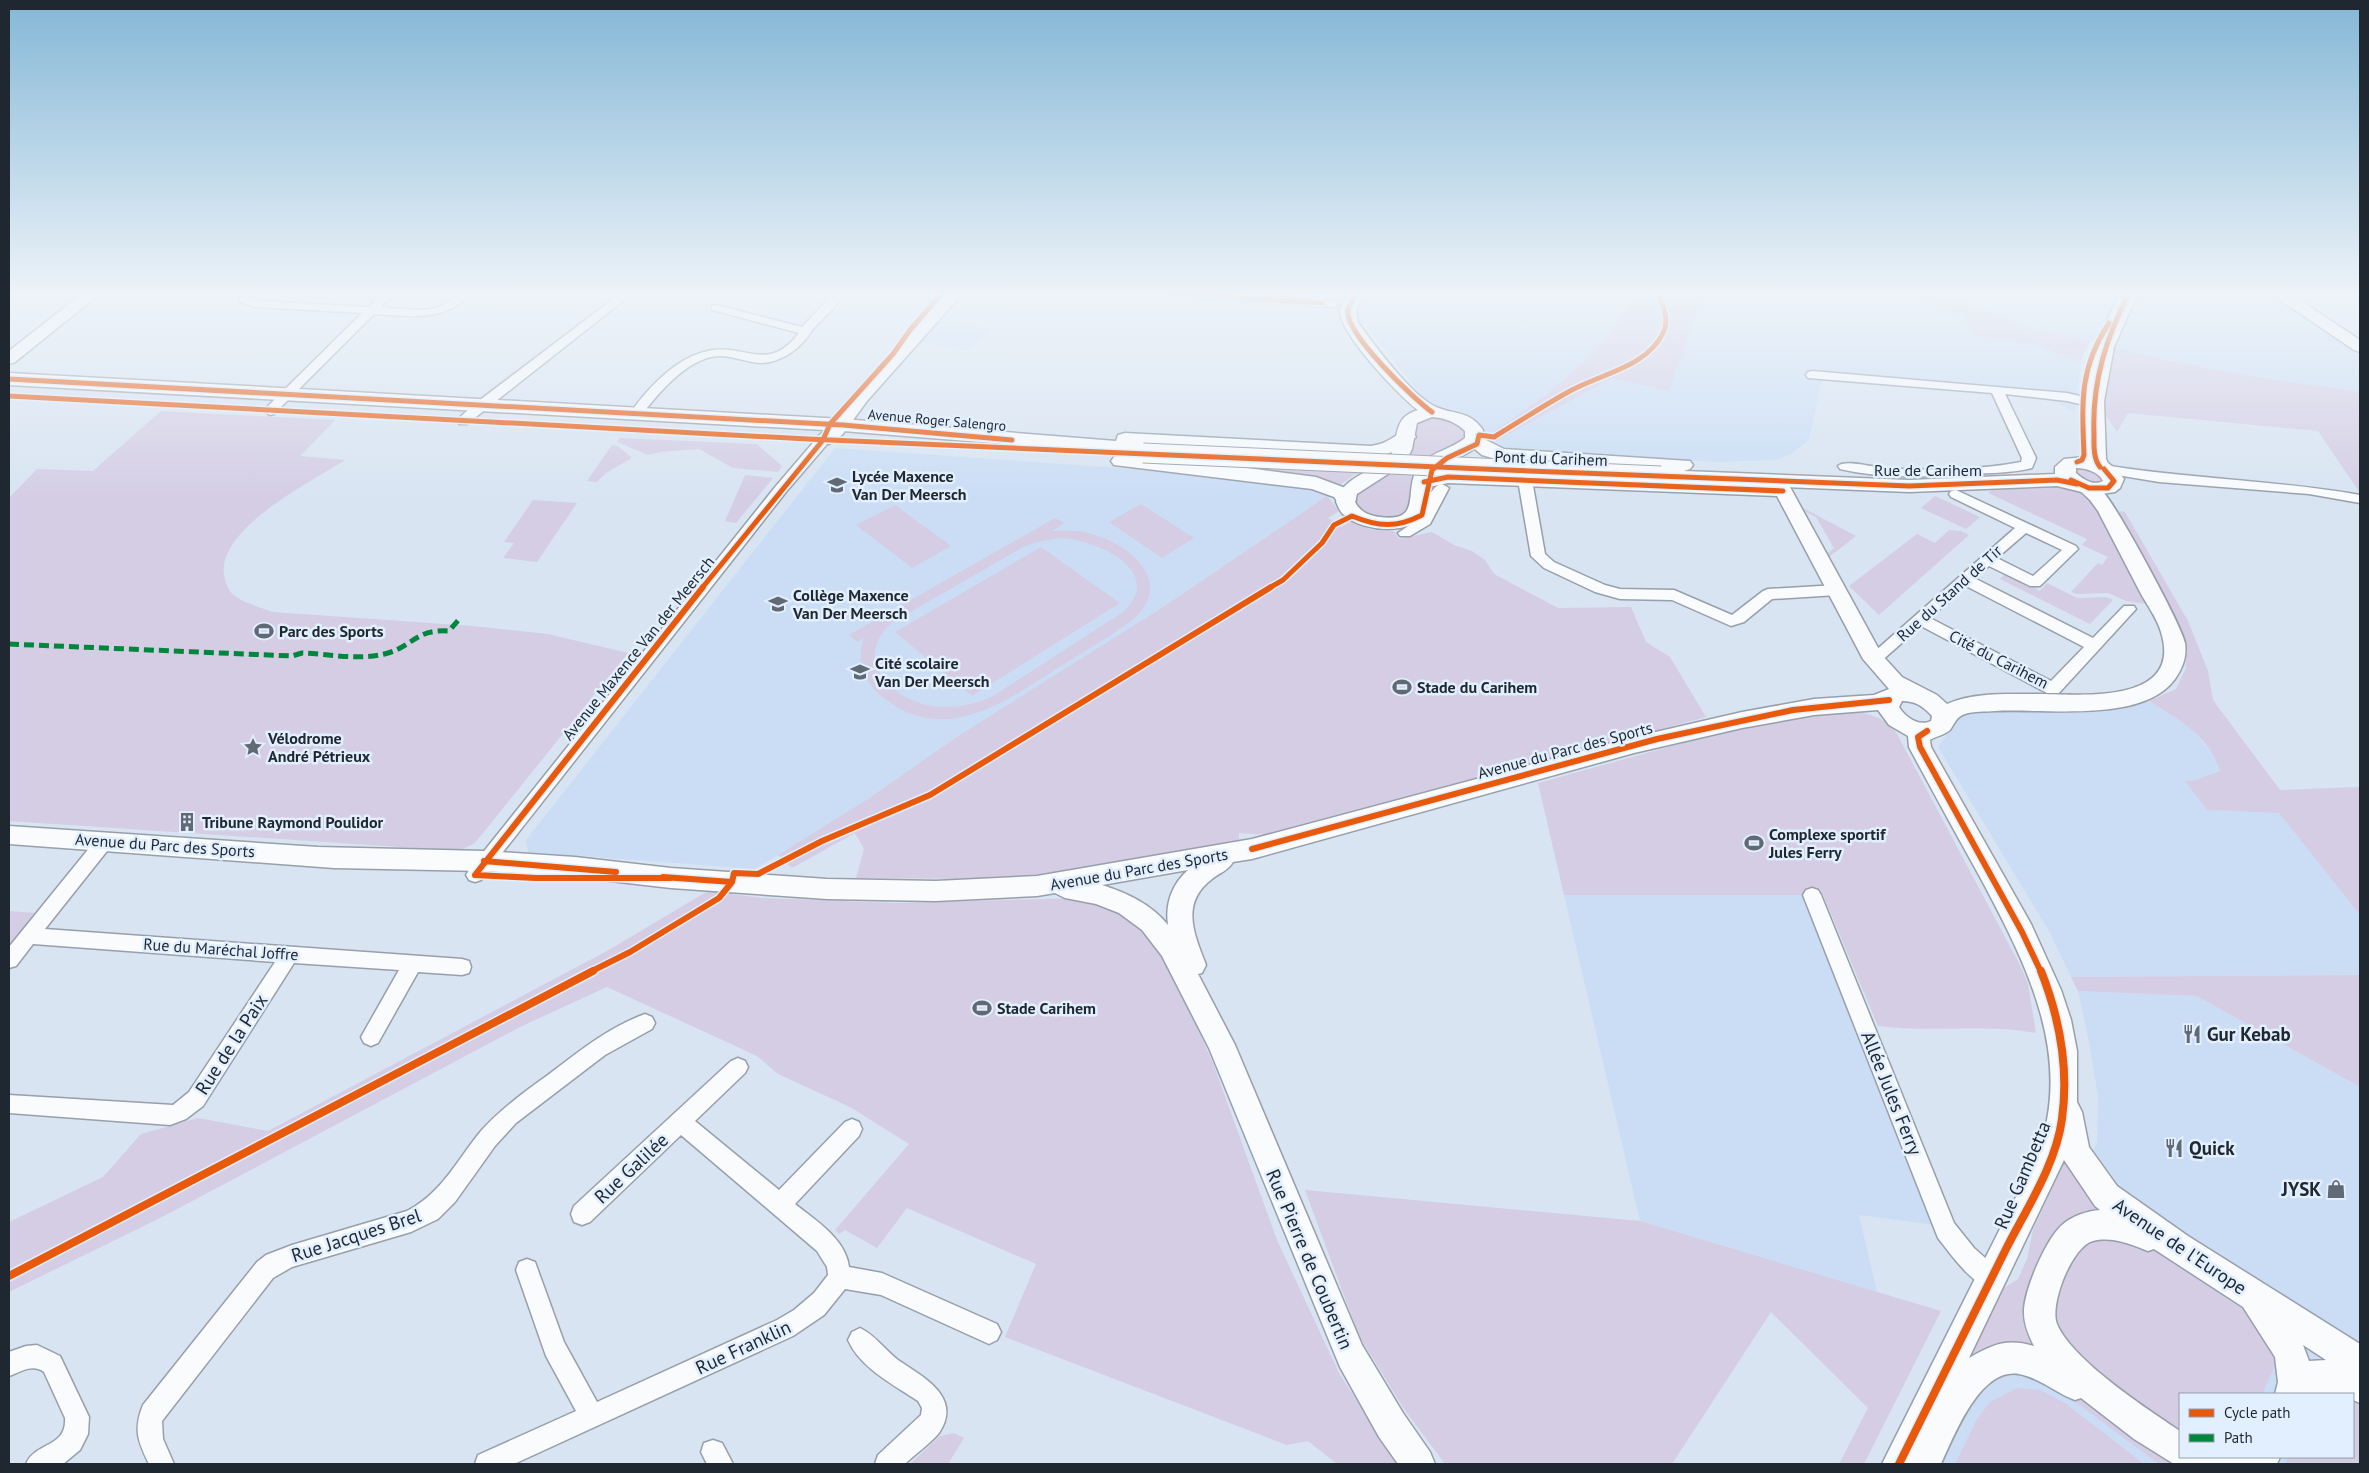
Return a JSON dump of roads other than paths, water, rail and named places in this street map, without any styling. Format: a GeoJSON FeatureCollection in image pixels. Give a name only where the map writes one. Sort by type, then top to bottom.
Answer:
{"type":"FeatureCollection","features":[{"type":"Feature","properties":{"kind":"main road"},"geometry":{"type":"LineString","coordinates":[[2081,485],[2066,475],[2071,465],[2082,460],[2084,455],[2087,402],[2100,362]]}},
{"type":"Feature","properties":{"kind":"main road","name":"Avenue Roger Salengro"},"geometry":{"type":"LineString","coordinates":[[9,379],[635,414],[961,440],[1144,451]]}},
{"type":"Feature","properties":{"kind":"main road","name":"Avenue Roger Salengro"},"geometry":{"type":"LineString","coordinates":[[9,396],[463,421],[832,430]]}},
{"type":"Feature","properties":{"kind":"main road"},"geometry":{"type":"LineString","coordinates":[[2087,402],[2096,459],[2107,477]]}},
{"type":"Feature","properties":{"kind":"main road"},"geometry":{"type":"LineString","coordinates":[[961,440],[1098,438],[1359,452],[1386,449],[1406,437]]}},
{"type":"Feature","properties":{"kind":"main road"},"geometry":{"type":"LineString","coordinates":[[961,440],[1039,455],[1180,466],[1316,483],[1341,493],[1346,500]]}},
{"type":"Feature","properties":{"kind":"main road"},"geometry":{"type":"LineString","coordinates":[[1474,440],[1484,448],[1502,455],[1670,463],[1710,468],[1735,475]]}},
{"type":"Feature","properties":{"kind":"main road","name":"Pont du Carihem"},"geometry":{"type":"LineString","coordinates":[[1144,451],[1660,474],[1735,475],[1778,483]]}},
{"type":"Feature","properties":{"kind":"main road"},"geometry":{"type":"LineString","coordinates":[[2071,465],[2107,477]]}},
{"type":"Feature","properties":{"kind":"main road","name":"Rue de Carihem"},"geometry":{"type":"LineString","coordinates":[[1778,483],[1908,480],[2053,473],[2071,465]]}},
{"type":"Feature","properties":{"kind":"main road","name":"Pont du Carihem"},"geometry":{"type":"LineString","coordinates":[[1660,474],[1778,483]]}},
{"type":"Feature","properties":{"kind":"main road"},"geometry":{"type":"LineString","coordinates":[[1778,483],[1824,491],[1843,475]]}},
{"type":"Feature","properties":{"kind":"main road","name":"Rue de Carihem"},"geometry":{"type":"LineString","coordinates":[[1843,475],[1926,486],[2062,480],[2098,489],[2107,477]]}},
{"type":"Feature","properties":{"kind":"street"},"geometry":{"type":"LineString","coordinates":[[270,411],[320,362]]}},
{"type":"Feature","properties":{"kind":"street"},"geometry":{"type":"LineString","coordinates":[[463,421],[538,362]]}},
{"type":"Feature","properties":{"kind":"street"},"geometry":{"type":"LineString","coordinates":[[635,414],[658,388],[693,362]]}},
{"type":"Feature","properties":{"kind":"street"},"geometry":{"type":"LineString","coordinates":[[832,430],[887,362]]}},
{"type":"Feature","properties":{"kind":"street"},"geometry":{"type":"LineString","coordinates":[[832,430],[892,362]]}},
{"type":"Feature","properties":{"kind":"street"},"geometry":{"type":"LineString","coordinates":[[1373,362],[1413,418]]}},
{"type":"Feature","properties":{"kind":"street"},"geometry":{"type":"LineString","coordinates":[[1378,362],[1408,392],[1432,412]]}},
{"type":"Feature","properties":{"kind":"street"},"geometry":{"type":"LineString","coordinates":[[1812,375],[1997,390],[2087,402]]}},
{"type":"Feature","properties":{"kind":"street"},"geometry":{"type":"LineString","coordinates":[[1843,475],[1861,471],[1898,472],[2011,468],[2027,465],[2029,458],[1997,390]]}},
{"type":"Feature","properties":{"kind":"street"},"geometry":{"type":"LineString","coordinates":[[1412,525],[1420,507],[1420,484],[1424,473],[1430,466],[1474,440],[1474,430],[1465,421],[1446,414],[1432,412],[1413,418],[1407,426],[1402,455],[1394,464],[1352,488],[1346,500],[1352,512],[1369,521],[1412,525],[1430,516],[1436,495],[1442,488]]}},
{"type":"Feature","properties":{"kind":"street","name":"Avenue Maxence Van der Meersch"},"geometry":{"type":"LineString","coordinates":[[479,868],[781,489],[832,430]]}},
{"type":"Feature","properties":{"kind":"street","name":"Rue de Carihem"},"geometry":{"type":"LineString","coordinates":[[1420,484],[1443,477],[1525,480],[1778,483]]}},
{"type":"Feature","properties":{"kind":"street"},"geometry":{"type":"LineString","coordinates":[[2113,522],[2107,477],[2125,479],[2159,478],[2285,488],[2360,499]]}},
{"type":"Feature","properties":{"kind":"street"},"geometry":{"type":"LineString","coordinates":[[1525,480],[1538,556],[1549,565],[1600,589],[1620,594],[1674,595],[1731,621],[1740,618],[1768,594],[1836,590]]}},
{"type":"Feature","properties":{"kind":"street"},"geometry":{"type":"LineString","coordinates":[[1778,483],[1874,659],[1890,699],[1889,710],[1898,721],[1910,728],[1935,725],[1951,710],[1963,706],[2029,702]]}},
{"type":"Feature","properties":{"kind":"street"},"geometry":{"type":"LineString","coordinates":[[1918,696],[2029,702],[2092,702],[2126,698],[2152,688],[2171,669],[2175,649],[2171,630],[2102,503],[2081,485]]}},
{"type":"Feature","properties":{"kind":"street"},"geometry":{"type":"LineString","coordinates":[[1956,494],[2071,549],[2035,583],[1987,559]]}},
{"type":"Feature","properties":{"kind":"street","name":"Rue du Stand de Tir"},"geometry":{"type":"LineString","coordinates":[[1874,659],[2024,527]]}},
{"type":"Feature","properties":{"kind":"street"},"geometry":{"type":"LineString","coordinates":[[1964,579],[2094,645]]}},
{"type":"Feature","properties":{"kind":"street","name":"Cité du Carihem"},"geometry":{"type":"LineString","coordinates":[[1920,619],[2053,689],[2129,609]]}},
{"type":"Feature","properties":{"kind":"street"},"geometry":{"type":"LineString","coordinates":[[1874,659],[1894,682],[1936,705],[1935,725]]}},
{"type":"Feature","properties":{"kind":"street","name":"Avenue du Parc des Sports"},"geometry":{"type":"LineString","coordinates":[[9,835],[321,856],[378,863],[407,871],[479,868],[536,878],[671,878],[891,891],[971,891],[1037,886],[1252,849],[1657,739],[1793,710],[1890,699],[1900,694],[1918,696]]}},
{"type":"Feature","properties":{"kind":"street","name":"Rue Gambetta"},"geometry":{"type":"LineString","coordinates":[[1899,1464],[2034,1194],[2056,1144],[2062,1120],[2064,1081],[2064,1058],[2058,1022],[2045,976],[2026,937],[1920,747],[1918,738],[1935,725]]}},
{"type":"Feature","properties":{"kind":"street"},"geometry":{"type":"LineString","coordinates":[[9,960],[105,842]]}},
{"type":"Feature","properties":{"kind":"street","name":"Rue Pierre de Coubertin"},"geometry":{"type":"LineString","coordinates":[[1221,1045],[1213,1016],[1182,937],[1178,908],[1185,888],[1200,873],[1223,860],[1252,849]]}},
{"type":"Feature","properties":{"kind":"street","name":"Rue Pierre de Coubertin"},"geometry":{"type":"LineString","coordinates":[[1037,886],[1069,888],[1099,894],[1128,906],[1162,934],[1179,961],[1221,1045],[1334,1321],[1371,1392],[1418,1464]]}},
{"type":"Feature","properties":{"kind":"street","name":"Allée Jules Ferry"},"geometry":{"type":"LineString","coordinates":[[1812,895],[1946,1230],[1966,1256],[1992,1279]]}},
{"type":"Feature","properties":{"kind":"street","name":"Rue du Maréchal Joffre"},"geometry":{"type":"LineString","coordinates":[[29,936],[462,967]]}},
{"type":"Feature","properties":{"kind":"street","name":"Rue de la Paix"},"geometry":{"type":"LineString","coordinates":[[9,1104],[170,1115],[179,1112],[196,1098],[290,954]]}},
{"type":"Feature","properties":{"kind":"street"},"geometry":{"type":"LineString","coordinates":[[371,1036],[414,963]]}},
{"type":"Feature","properties":{"kind":"street","name":"Rue Jacques Brel"},"geometry":{"type":"LineString","coordinates":[[162,1464],[148,1432],[147,1424],[152,1414],[265,1270],[274,1263],[292,1256],[411,1221],[430,1211],[446,1195],[488,1139],[510,1116],[598,1049],[645,1024]]}},
{"type":"Feature","properties":{"kind":"street","name":"Rue Galilée"},"geometry":{"type":"LineString","coordinates":[[582,1214],[738,1066]]}},
{"type":"Feature","properties":{"kind":"street","name":"Avenue de l'Europe"},"geometry":{"type":"LineString","coordinates":[[2064,1081],[2072,1138],[2084,1167],[2106,1196],[2177,1247],[2274,1307],[2360,1364]]}},
{"type":"Feature","properties":{"kind":"street","name":"Rue Galilée"},"geometry":{"type":"LineString","coordinates":[[680,1121],[825,1243],[838,1264],[839,1277]]}},
{"type":"Feature","properties":{"kind":"street"},"geometry":{"type":"LineString","coordinates":[[779,1205],[852,1129]]}},
{"type":"Feature","properties":{"kind":"street"},"geometry":{"type":"LineString","coordinates":[[2177,1247],[2114,1226],[2102,1224],[2079,1230],[2067,1242],[2042,1297],[2040,1312],[2045,1333],[2073,1369],[2122,1408],[2179,1449]]}},
{"type":"Feature","properties":{"kind":"street"},"geometry":{"type":"LineString","coordinates":[[527,1270],[554,1348],[592,1417]]}},
{"type":"Feature","properties":{"kind":"street"},"geometry":{"type":"LineString","coordinates":[[839,1277],[882,1284],[989,1332]]}},
{"type":"Feature","properties":{"kind":"street","name":"Rue Franklin"},"geometry":{"type":"LineString","coordinates":[[487,1464],[800,1320],[821,1304],[831,1292],[839,1277]]}},
{"type":"Feature","properties":{"kind":"street"},"geometry":{"type":"LineString","coordinates":[[2244,1290],[2269,1317],[2287,1345],[2295,1375],[2293,1390]]}},
{"type":"Feature","properties":{"kind":"street"},"geometry":{"type":"LineString","coordinates":[[860,1340],[880,1361],[926,1393],[933,1403],[934,1412],[930,1424],[887,1464]]}},
{"type":"Feature","properties":{"kind":"street"},"geometry":{"type":"LineString","coordinates":[[9,1364],[32,1356],[41,1356],[47,1359],[52,1364],[77,1418],[78,1425],[73,1440],[60,1453],[38,1464]]}},
{"type":"Feature","properties":{"kind":"street"},"geometry":{"type":"LineString","coordinates":[[1923,1464],[1950,1411],[1977,1372],[2001,1357],[2012,1356],[2031,1358],[2054,1370],[2137,1429],[2179,1450]]}},
{"type":"Feature","properties":{"kind":"street"},"geometry":{"type":"LineString","coordinates":[[2293,1390],[2299,1380],[2322,1375],[2339,1378],[2360,1387]]}},
{"type":"Feature","properties":{"kind":"street"},"geometry":{"type":"LineString","coordinates":[[2200,1458],[2209,1460],[2224,1458]]}},
{"type":"Feature","properties":{"kind":"place","name":"Lycée Maxence Van Der Meersch"},"geometry":{"type":"Point","coordinates":[837,485]}},
{"type":"Feature","properties":{"kind":"place","name":"Collège Maxence Van Der Meersch"},"geometry":{"type":"Point","coordinates":[778,604]}},
{"type":"Feature","properties":{"kind":"place","name":"Parc des Sports"},"geometry":{"type":"Point","coordinates":[264,631]}},
{"type":"Feature","properties":{"kind":"place","name":"Cité scolaire Van Der Meersch"},"geometry":{"type":"Point","coordinates":[860,672]}},
{"type":"Feature","properties":{"kind":"place","name":"Stade du Carihem"},"geometry":{"type":"Point","coordinates":[1402,687]}},
{"type":"Feature","properties":{"kind":"place","name":"Vélodrome André Pétrieux"},"geometry":{"type":"Point","coordinates":[253,747]}},
{"type":"Feature","properties":{"kind":"place","name":"Tribune Raymond Poulidor"},"geometry":{"type":"Point","coordinates":[187,822]}},
{"type":"Feature","properties":{"kind":"place","name":"Complexe sportif Jules Ferry"},"geometry":{"type":"Point","coordinates":[1754,843]}},
{"type":"Feature","properties":{"kind":"place","name":"Stade Carihem"},"geometry":{"type":"Point","coordinates":[982,1008]}},
{"type":"Feature","properties":{"kind":"place","name":"Gur Kebab"},"geometry":{"type":"Point","coordinates":[2192,1034]}},
{"type":"Feature","properties":{"kind":"place","name":"Quick"},"geometry":{"type":"Point","coordinates":[2174,1148]}},
{"type":"Feature","properties":{"kind":"place","name":"JYSK"},"geometry":{"type":"Point","coordinates":[2336,1189]}}]}
